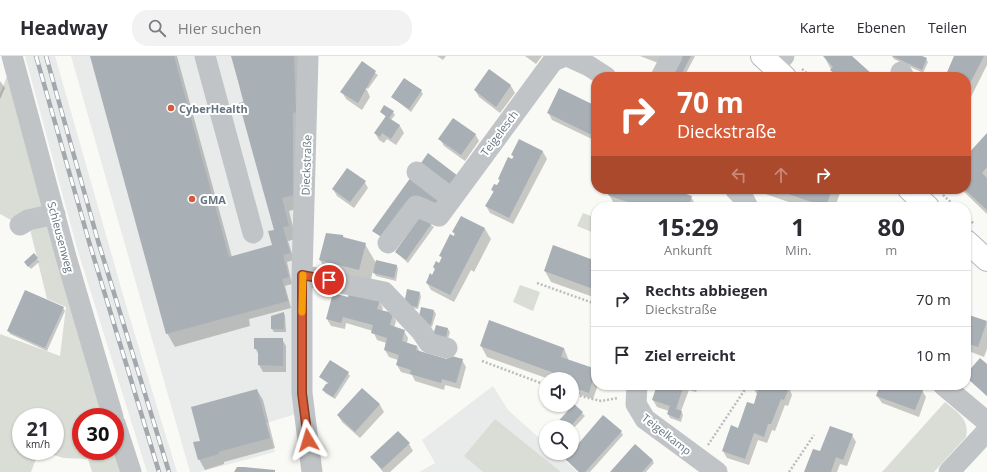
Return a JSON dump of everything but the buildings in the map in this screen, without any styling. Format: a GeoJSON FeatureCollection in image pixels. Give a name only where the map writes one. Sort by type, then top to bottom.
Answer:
{"type":"FeatureCollection","features":[{"type":"Feature","properties":{"kind":"main road"},"geometry":{"type":"LineString","coordinates":[[921,194],[935,200]]}},
{"type":"Feature","properties":{"kind":"main road"},"geometry":{"type":"LineString","coordinates":[[971,245],[987,259]]}},
{"type":"Feature","properties":{"kind":"street","name":"Schleusenweg"},"geometry":{"type":"LineString","coordinates":[[12,56],[110,408]]}},
{"type":"Feature","properties":{"kind":"street"},"geometry":{"type":"LineString","coordinates":[[205,56],[253,233]]}},
{"type":"Feature","properties":{"kind":"street","name":"Dieckstraße"},"geometry":{"type":"LineString","coordinates":[[308,56],[302,275],[302,393],[312,472]]}},
{"type":"Feature","properties":{"kind":"street","name":"Teigelesch"},"geometry":{"type":"LineString","coordinates":[[388,244],[416,206],[439,216],[553,61],[566,56],[598,72]]}},
{"type":"Feature","properties":{"kind":"street"},"geometry":{"type":"LineString","coordinates":[[664,72],[672,56]]}},
{"type":"Feature","properties":{"kind":"street"},"geometry":{"type":"LineString","coordinates":[[417,172],[451,198]]}},
{"type":"Feature","properties":{"kind":"street"},"geometry":{"type":"LineString","coordinates":[[20,225],[28,220],[55,214]]}},
{"type":"Feature","properties":{"kind":"street"},"geometry":{"type":"LineString","coordinates":[[302,275],[384,292],[429,343],[447,348]]}},
{"type":"Feature","properties":{"kind":"street","name":"Teigelkamp"},"geometry":{"type":"LineString","coordinates":[[636,390],[636,404],[645,419],[717,472]]}},
{"type":"Feature","properties":{"kind":"street"},"geometry":{"type":"LineString","coordinates":[[949,390],[987,422]]}},
{"type":"Feature","properties":{"kind":"street"},"geometry":{"type":"LineString","coordinates":[[949,472],[987,431]]}},
{"type":"Feature","properties":{"kind":"street","name":"Schleusenweg"},"geometry":{"type":"LineString","coordinates":[[124,452],[131,472]]}},
{"type":"Feature","properties":{"kind":"path"},"geometry":{"type":"LineString","coordinates":[[537,283],[591,302]]}},
{"type":"Feature","properties":{"kind":"path"},"geometry":{"type":"LineString","coordinates":[[482,361],[539,381]]}},
{"type":"Feature","properties":{"kind":"path"},"geometry":{"type":"LineString","coordinates":[[579,396],[608,401],[636,390]]}},
{"type":"Feature","properties":{"kind":"path"},"geometry":{"type":"LineString","coordinates":[[699,458],[745,390]]}},
{"type":"Feature","properties":{"kind":"path"},"geometry":{"type":"LineString","coordinates":[[789,472],[814,435]]}},
{"type":"Feature","properties":{"kind":"shaded area"},"geometry":{"type":"Polygon","coordinates":[[[25,56],[55,56],[128,312],[177,472],[147,472],[77,248],[25,56]]]}},
{"type":"Feature","properties":{"kind":"shaded area"},"geometry":{"type":"Polygon","coordinates":[[[71,56],[298,56],[296,414],[266,423],[275,452],[200,472],[190,472],[71,56]]]}},
{"type":"Feature","properties":{"kind":"shaded area"},"geometry":{"type":"Polygon","coordinates":[[[8,74],[105,408],[72,408],[72,458],[64,458],[64,408],[12,408],[12,460],[36,460],[31,472],[0,472],[0,334],[60,356],[66,307],[47,299],[28,221],[20,225],[0,214],[0,94],[8,74]]]}},
{"type":"Feature","properties":{"kind":"shaded area"},"geometry":{"type":"Polygon","coordinates":[[[583,213],[591,216],[591,232],[577,226],[583,213]]]}},
{"type":"Feature","properties":{"kind":"shaded area"},"geometry":{"type":"Polygon","coordinates":[[[520,285],[540,292],[533,311],[513,302],[520,285]]]}},
{"type":"Feature","properties":{"kind":"shaded area"},"geometry":{"type":"Polygon","coordinates":[[[493,386],[508,410],[539,438],[539,460],[564,460],[578,472],[419,472],[435,463],[422,440],[493,386]]]}},
{"type":"Feature","properties":{"kind":"shaded area"},"geometry":{"type":"Polygon","coordinates":[[[945,402],[962,416],[966,425],[966,437],[934,472],[882,472],[945,402]]]}},
{"type":"Feature","properties":{"kind":"shaded area"},"geometry":{"type":"Polygon","coordinates":[[[495,419],[539,454],[539,460],[546,460],[561,472],[483,472],[464,456],[495,419]]]}},
{"type":"Feature","properties":{"kind":"shaded area"},"geometry":{"type":"Polygon","coordinates":[[[88,460],[119,460],[124,472],[92,472],[88,460]]]}},
{"type":"Feature","properties":{"kind":"railway"},"geometry":{"type":"LineString","coordinates":[[36,56],[90,245],[159,472]]}},
{"type":"Feature","properties":{"kind":"railway"},"geometry":{"type":"LineString","coordinates":[[46,56],[98,241],[169,472]]}},
{"type":"Feature","properties":{"kind":"slow traffic"},"geometry":{"type":"LineString","coordinates":[[302,312],[303,275]]}},
{"type":"Feature","properties":{"kind":"place","name":"CyberHealth"},"geometry":{"type":"Point","coordinates":[171,108]}},
{"type":"Feature","properties":{"kind":"place","name":"GMA"},"geometry":{"type":"Point","coordinates":[192,199]}},
{"type":"Feature","properties":{"kind":"route"},"geometry":{"type":"LineString","coordinates":[[308,440],[302,393],[302,275],[329,280]]}}]}
